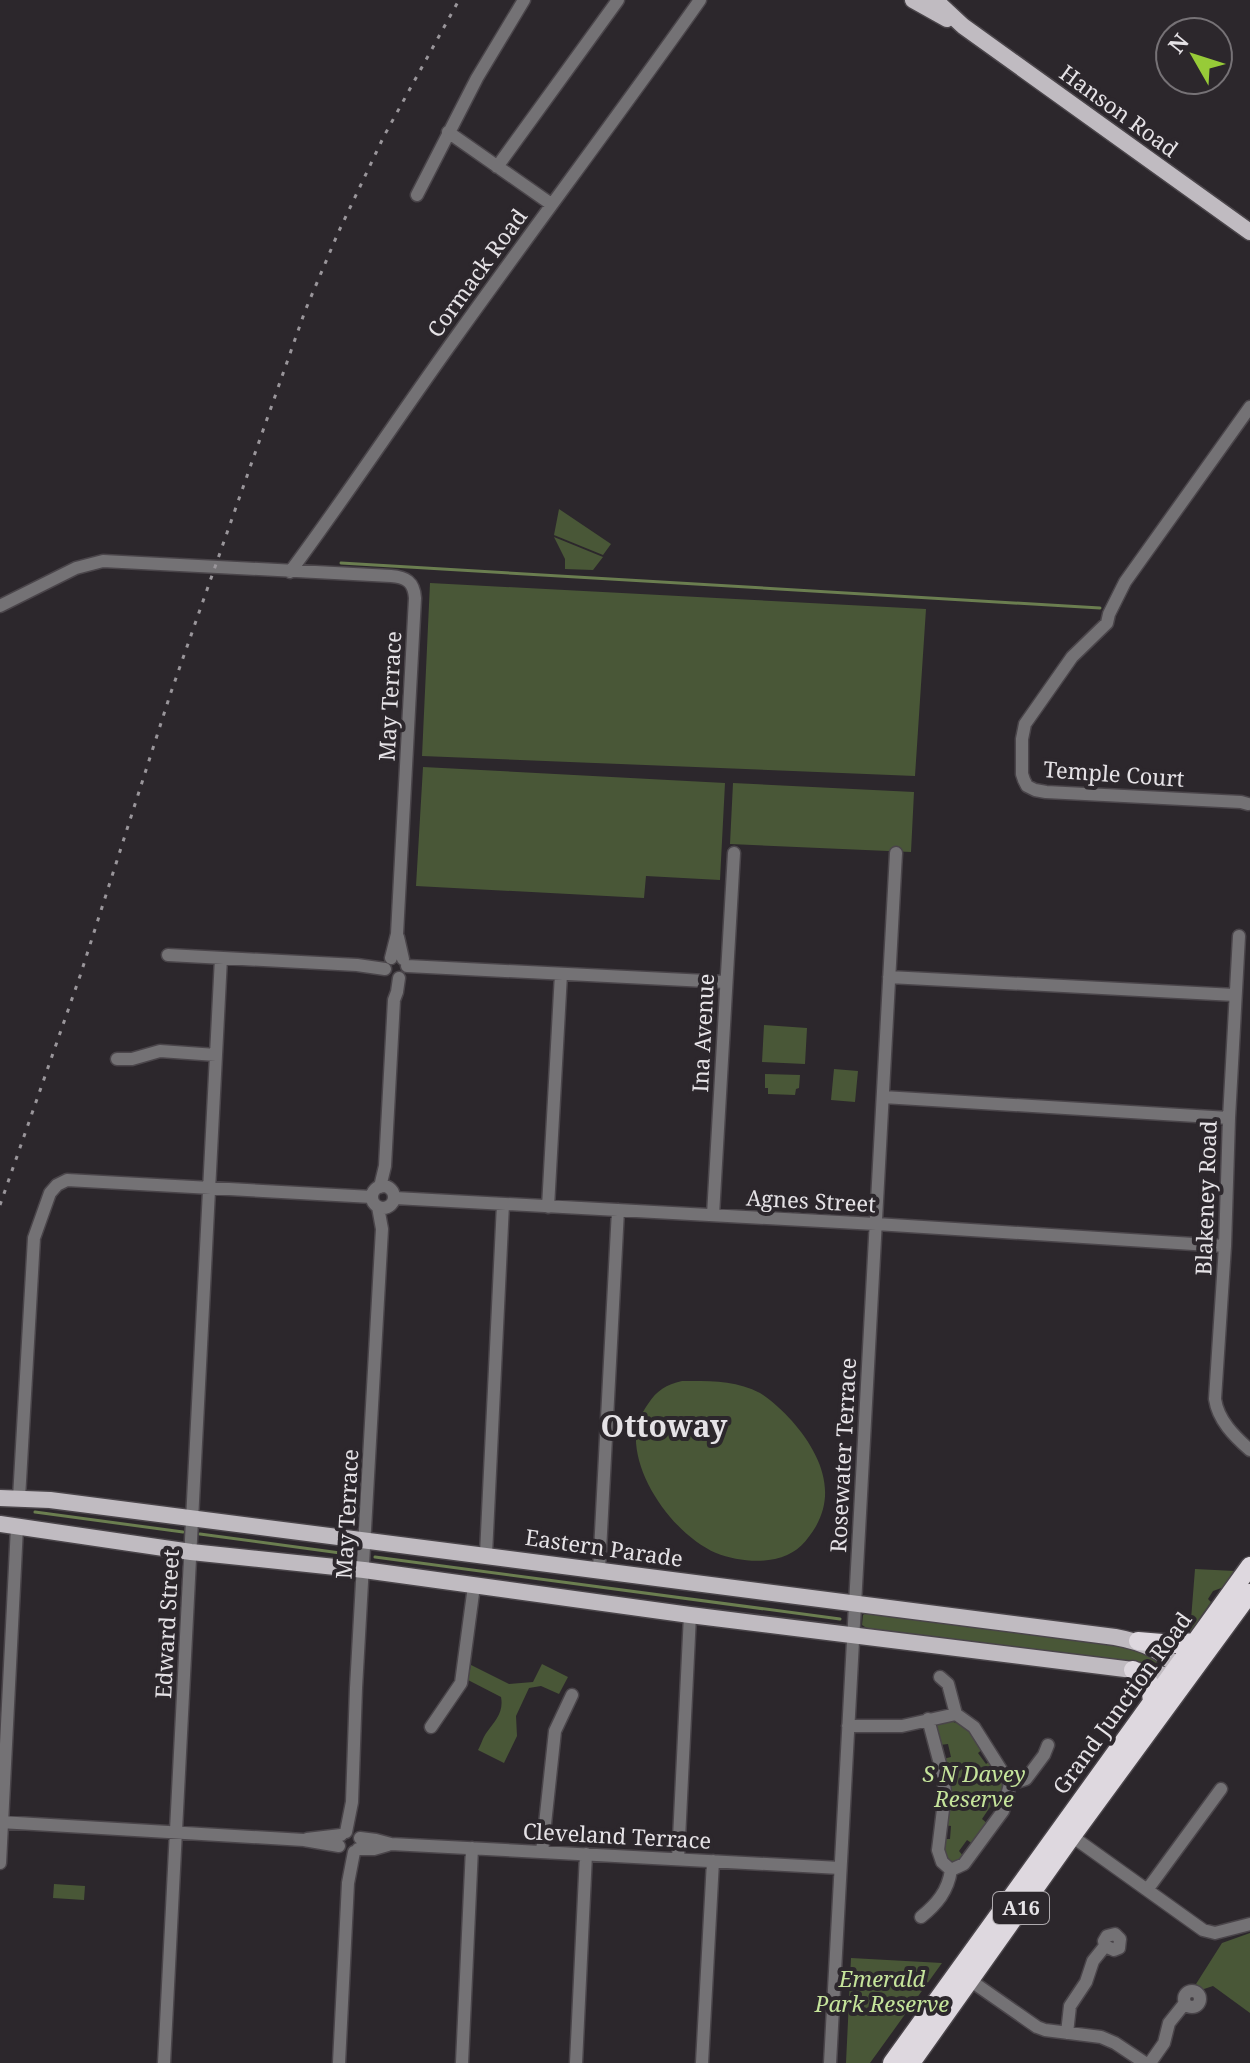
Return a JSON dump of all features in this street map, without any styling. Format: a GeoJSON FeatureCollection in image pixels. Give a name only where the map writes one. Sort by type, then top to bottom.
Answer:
{"type":"FeatureCollection","features":[{"type":"Feature","properties":{"kind":"highway","name":"Grand Junction Road"},"geometry":{"type":"LineString","coordinates":[[900,2062],[1066,1833],[1250,1566]]}},
{"type":"Feature","properties":{"kind":"highway","name":"Grand Junction Road"},"geometry":{"type":"LineString","coordinates":[[1066,1833],[1152,1702],[1250,1593]]}},
{"type":"Feature","properties":{"kind":"highway"},"geometry":{"type":"LineString","coordinates":[[1138,1641],[1195,1642]]}},
{"type":"Feature","properties":{"kind":"highway"},"geometry":{"type":"LineString","coordinates":[[1133,1670],[1150,1684],[1152,1702]]}},
{"type":"Feature","properties":{"kind":"main road","name":"Hanson Road"},"geometry":{"type":"LineString","coordinates":[[913,0],[963,26]]}},
{"type":"Feature","properties":{"kind":"main road","name":"Hanson Road"},"geometry":{"type":"LineString","coordinates":[[935,0],[963,26],[1250,232]]}},
{"type":"Feature","properties":{"kind":"main road","name":"Eastern Parade"},"geometry":{"type":"LineString","coordinates":[[0,1498],[486,1554],[1138,1641],[1167,1657],[1178,1674]]}},
{"type":"Feature","properties":{"kind":"main road"},"geometry":{"type":"LineString","coordinates":[[9,1526],[191,1552],[364,1570],[690,1615],[1178,1674]]}},
{"type":"Feature","properties":{"kind":"street"},"geometry":{"type":"LineString","coordinates":[[417,195],[477,78],[524,0]]}},
{"type":"Feature","properties":{"kind":"street"},"geometry":{"type":"LineString","coordinates":[[497,167],[618,0]]}},
{"type":"Feature","properties":{"kind":"street","name":"Cormack Road"},"geometry":{"type":"LineString","coordinates":[[290,572],[700,0]]}},
{"type":"Feature","properties":{"kind":"street"},"geometry":{"type":"LineString","coordinates":[[448,132],[551,204]]}},
{"type":"Feature","properties":{"kind":"street","name":"Temple Court"},"geometry":{"type":"LineString","coordinates":[[1248,804],[1046,792],[1027,786],[1022,774],[1025,724],[1072,657],[1107,623],[1125,582],[1250,407]]}},
{"type":"Feature","properties":{"kind":"street"},"geometry":{"type":"LineString","coordinates":[[0,606],[76,568],[103,561],[290,572]]}},
{"type":"Feature","properties":{"kind":"street","name":"May Terrace"},"geometry":{"type":"LineString","coordinates":[[290,572],[400,577],[411,582],[415,589],[397,934],[397,992],[394,1000],[385,1166],[389,1176],[384,1197],[356,1688],[339,2063]]}},
{"type":"Feature","properties":{"kind":"street","name":"Ina Avenue"},"geometry":{"type":"LineString","coordinates":[[713,1215],[734,853]]}},
{"type":"Feature","properties":{"kind":"street","name":"Rosewater Terrace"},"geometry":{"type":"LineString","coordinates":[[831,2062],[896,853]]}},
{"type":"Feature","properties":{"kind":"street","name":"Blakeney Road"},"geometry":{"type":"LineString","coordinates":[[1239,936],[1215,1399],[1224,1422],[1250,1450]]}},
{"type":"Feature","properties":{"kind":"street"},"geometry":{"type":"LineString","coordinates":[[168,955],[726,982]]}},
{"type":"Feature","properties":{"kind":"street","name":"Edward Street"},"geometry":{"type":"LineString","coordinates":[[164,2063],[221,958]]}},
{"type":"Feature","properties":{"kind":"street"},"geometry":{"type":"LineString","coordinates":[[548,1207],[561,974]]}},
{"type":"Feature","properties":{"kind":"street"},"geometry":{"type":"LineString","coordinates":[[889,977],[1235,995]]}},
{"type":"Feature","properties":{"kind":"street"},"geometry":{"type":"LineString","coordinates":[[117,1059],[132,1059],[160,1051],[216,1055]]}},
{"type":"Feature","properties":{"kind":"street"},"geometry":{"type":"LineString","coordinates":[[883,1097],[1229,1118]]}},
{"type":"Feature","properties":{"kind":"street"},"geometry":{"type":"LineString","coordinates":[[19,1498],[34,1238],[50,1193],[61,1182],[384,1197]]}},
{"type":"Feature","properties":{"kind":"street","name":"Agnes Street"},"geometry":{"type":"LineString","coordinates":[[384,1197],[1225,1246]]}},
{"type":"Feature","properties":{"kind":"street"},"geometry":{"type":"LineString","coordinates":[[486,1554],[503,1204]]}},
{"type":"Feature","properties":{"kind":"street"},"geometry":{"type":"LineString","coordinates":[[599,1570],[618,1210]]}},
{"type":"Feature","properties":{"kind":"street"},"geometry":{"type":"LineString","coordinates":[[0,1863],[9,1526]]}},
{"type":"Feature","properties":{"kind":"street"},"geometry":{"type":"LineString","coordinates":[[431,1727],[461,1683],[474,1586]]}},
{"type":"Feature","properties":{"kind":"street"},"geometry":{"type":"LineString","coordinates":[[678,1859],[690,1615]]}},
{"type":"Feature","properties":{"kind":"street"},"geometry":{"type":"LineString","coordinates":[[940,1677],[948,1684],[956,1714],[974,1727],[1010,1784],[1003,1811],[964,1864],[951,1870]]}},
{"type":"Feature","properties":{"kind":"street"},"geometry":{"type":"LineString","coordinates":[[542,1852],[555,1731],[572,1695]]}},
{"type":"Feature","properties":{"kind":"street"},"geometry":{"type":"LineString","coordinates":[[848,1726],[902,1726],[956,1714]]}},
{"type":"Feature","properties":{"kind":"street"},"geometry":{"type":"LineString","coordinates":[[928,1719],[945,1793],[938,1850],[942,1862],[951,1870]]}},
{"type":"Feature","properties":{"kind":"street"},"geometry":{"type":"LineString","coordinates":[[1010,1784],[1026,1779],[1048,1745]]}},
{"type":"Feature","properties":{"kind":"street"},"geometry":{"type":"LineString","coordinates":[[1147,1890],[1221,1789]]}},
{"type":"Feature","properties":{"kind":"street","name":"Cleveland Terrace"},"geometry":{"type":"LineString","coordinates":[[1,1822],[350,1842],[374,1849],[391,1844],[840,1868]]}},
{"type":"Feature","properties":{"kind":"street"},"geometry":{"type":"LineString","coordinates":[[1066,1833],[1203,1930],[1215,1933],[1250,1924]]}},
{"type":"Feature","properties":{"kind":"street"},"geometry":{"type":"LineString","coordinates":[[462,2063],[472,1848]]}},
{"type":"Feature","properties":{"kind":"street"},"geometry":{"type":"LineString","coordinates":[[576,2063],[586,1854]]}},
{"type":"Feature","properties":{"kind":"street"},"geometry":{"type":"LineString","coordinates":[[702,2063],[713,1861]]}},
{"type":"Feature","properties":{"kind":"street"},"geometry":{"type":"LineString","coordinates":[[921,1917],[943,1895],[951,1870]]}},
{"type":"Feature","properties":{"kind":"street"},"geometry":{"type":"LineString","coordinates":[[1067,2033],[1070,2006],[1086,1982],[1093,1961],[1105,1946]]}},
{"type":"Feature","properties":{"kind":"street"},"geometry":{"type":"LineString","coordinates":[[964,1976],[1037,2027],[1101,2037],[1147,2063],[1164,2043],[1169,2023],[1185,2003]]}},
{"type":"Feature","properties":{"kind":"green space"},"geometry":{"type":"Polygon","coordinates":[[[559,509],[611,544],[603,555],[554,535],[559,509]]]}},
{"type":"Feature","properties":{"kind":"green space"},"geometry":{"type":"Polygon","coordinates":[[[554,537],[603,557],[593,570],[565,569],[565,559],[554,537]]]}},
{"type":"Feature","properties":{"kind":"green space"},"geometry":{"type":"Polygon","coordinates":[[[430,583],[926,609],[915,776],[422,756],[430,583]]]}},
{"type":"Feature","properties":{"kind":"green space"},"geometry":{"type":"Polygon","coordinates":[[[423,767],[725,783],[720,880],[646,876],[644,898],[416,886],[423,767]]]}},
{"type":"Feature","properties":{"kind":"green space"},"geometry":{"type":"Polygon","coordinates":[[[733,783],[914,792],[911,852],[730,844],[733,783]]]}},
{"type":"Feature","properties":{"kind":"green space"},"geometry":{"type":"Polygon","coordinates":[[[764,1025],[807,1028],[805,1064],[762,1062],[764,1025]]]}},
{"type":"Feature","properties":{"kind":"green space"},"geometry":{"type":"Polygon","coordinates":[[[834,1069],[858,1071],[855,1102],[831,1100],[834,1069]]]}},
{"type":"Feature","properties":{"kind":"green space"},"geometry":{"type":"Polygon","coordinates":[[[765,1074],[800,1075],[799,1088],[795,1095],[768,1094],[765,1074]]]}},
{"type":"Feature","properties":{"kind":"green space"},"geometry":{"type":"Polygon","coordinates":[[[682,1381],[732,1383],[751,1389],[773,1402],[802,1433],[822,1473],[824,1502],[813,1531],[792,1552],[761,1561],[716,1553],[685,1532],[657,1500],[640,1462],[636,1443],[637,1425],[655,1395],[667,1386],[682,1381]]]}},
{"type":"Feature","properties":{"kind":"green space"},"geometry":{"type":"Polygon","coordinates":[[[1195,1569],[1235,1571],[1224,1587],[1213,1591],[1208,1599],[1211,1602],[1190,1632],[1195,1569]]]}},
{"type":"Feature","properties":{"kind":"green space"},"geometry":{"type":"Polygon","coordinates":[[[869,1611],[1068,1636],[1136,1649],[1164,1663],[1159,1666],[871,1631],[862,1625],[863,1615],[869,1611]]]}},
{"type":"Feature","properties":{"kind":"green space"},"geometry":{"type":"Polygon","coordinates":[[[542,1664],[568,1677],[559,1694],[541,1686],[529,1688],[516,1716],[517,1736],[504,1763],[478,1750],[498,1716],[502,1702],[501,1697],[468,1680],[471,1665],[509,1684],[533,1682],[542,1664]]]}},
{"type":"Feature","properties":{"kind":"green space","name":"S N Davey Reserve"},"geometry":{"type":"Polygon","coordinates":[[[947,1720],[966,1726],[984,1748],[978,1753],[986,1764],[992,1760],[1004,1785],[997,1812],[990,1807],[982,1819],[988,1824],[973,1844],[967,1840],[959,1851],[964,1857],[952,1865],[947,1862],[941,1839],[950,1839],[951,1826],[943,1825],[943,1759],[951,1757],[948,1744],[940,1745],[936,1729],[937,1723],[947,1720]]]}},
{"type":"Feature","properties":{"kind":"green space"},"geometry":{"type":"Polygon","coordinates":[[[54,1884],[85,1886],[84,1900],[53,1898],[54,1884]]]}},
{"type":"Feature","properties":{"kind":"green space"},"geometry":{"type":"Polygon","coordinates":[[[1250,1933],[1250,2013],[1213,1986],[1201,1990],[1196,1984],[1222,1943],[1250,1933]]]}},
{"type":"Feature","properties":{"kind":"green space","name":"Emerald Park Reserve"},"geometry":{"type":"Polygon","coordinates":[[[851,1958],[942,1963],[870,2063],[846,2063],[851,1958]]]}},
{"type":"Feature","properties":{"kind":"waterway"},"geometry":{"type":"LineString","coordinates":[[341,563],[1100,608]]}},
{"type":"Feature","properties":{"kind":"waterway"},"geometry":{"type":"LineString","coordinates":[[35,1512],[183,1532]]}},
{"type":"Feature","properties":{"kind":"waterway"},"geometry":{"type":"LineString","coordinates":[[200,1534],[355,1555]]}},
{"type":"Feature","properties":{"kind":"waterway"},"geometry":{"type":"LineString","coordinates":[[375,1557],[840,1619]]}},
{"type":"Feature","properties":{"kind":"railway"},"geometry":{"type":"LineString","coordinates":[[0,1205],[80,976],[170,695],[305,311],[384,136],[459,0]]}},
{"type":"Feature","properties":{"kind":"district","name":"Ottoway"},"geometry":{"type":"Point","coordinates":[664,1427]}}]}
